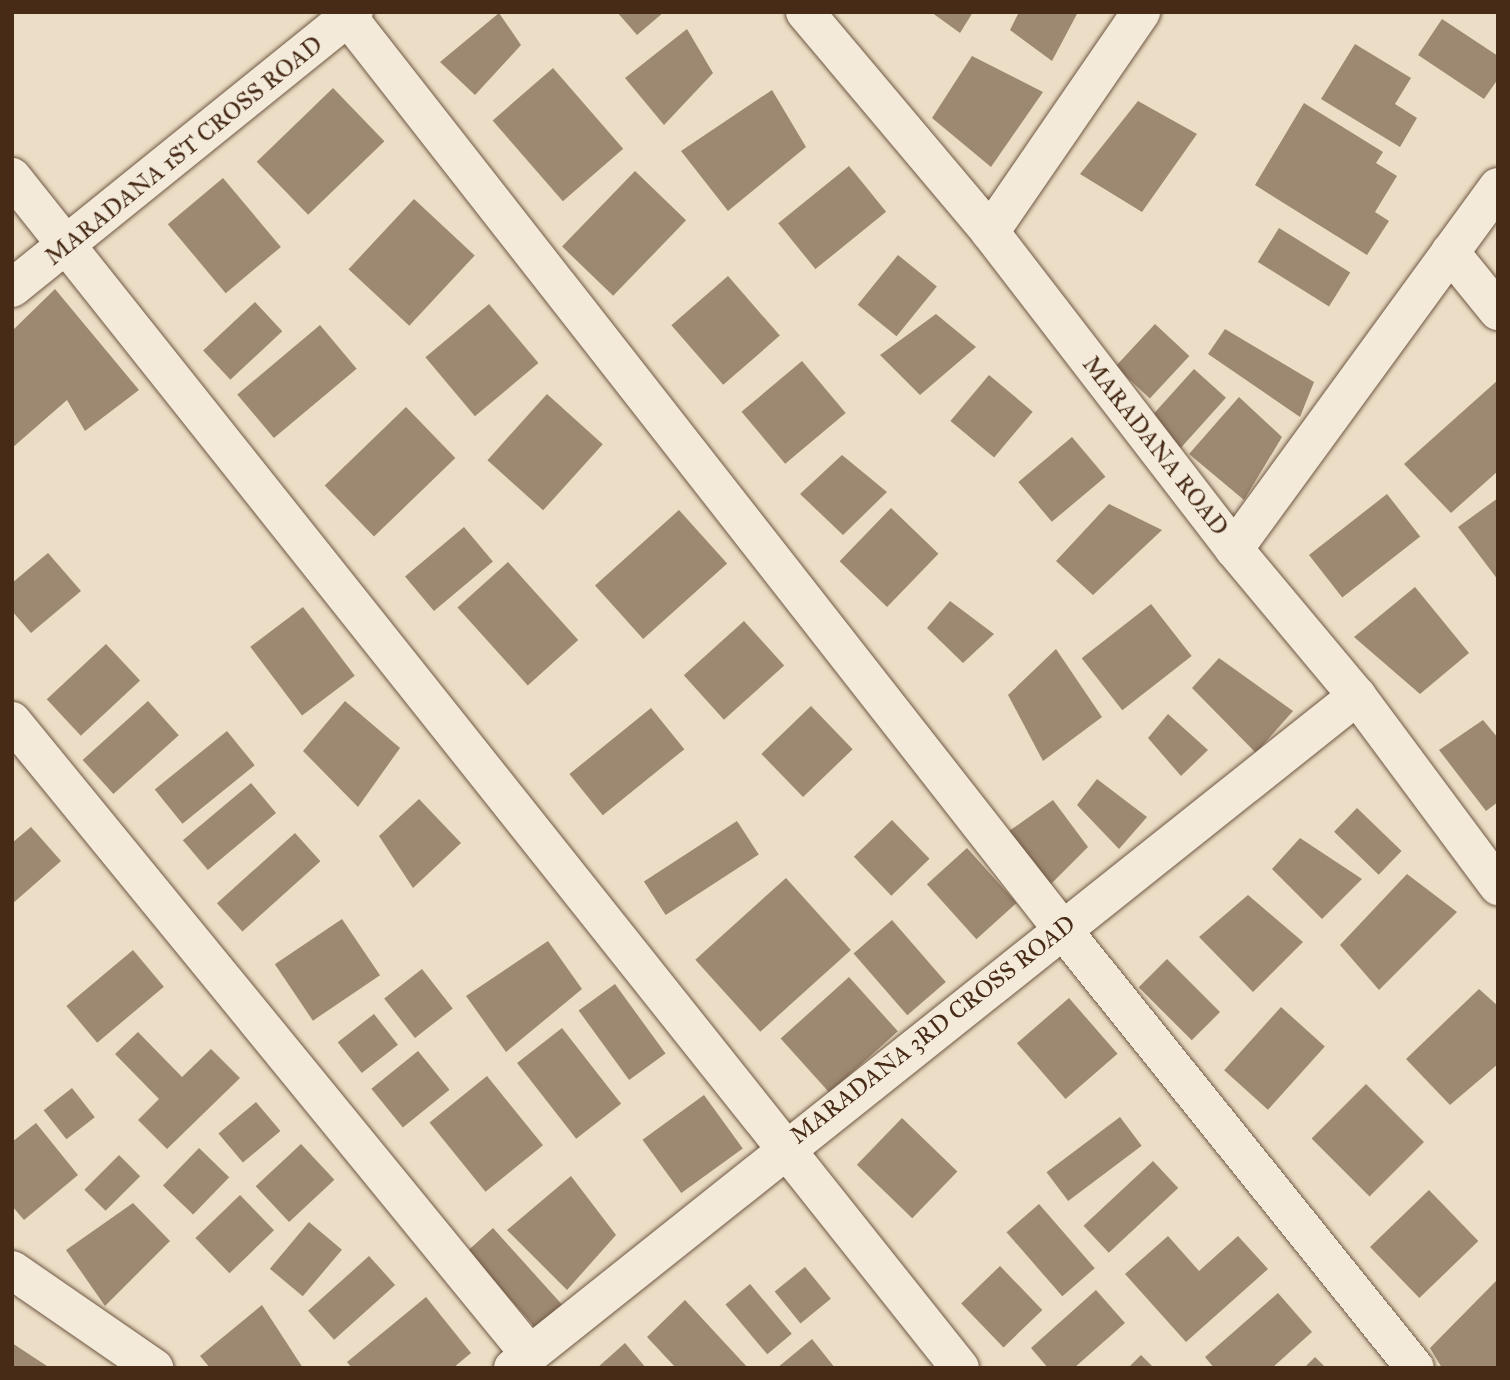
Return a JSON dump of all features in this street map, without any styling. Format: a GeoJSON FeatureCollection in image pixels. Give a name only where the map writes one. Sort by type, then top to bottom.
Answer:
{"type":"FeatureCollection","features":[{"type":"Feature","properties":{"kind":"street","name":"MARADANA ROAD"},"geometry":{"type":"LineString","coordinates":[[804,12],[990,232],[1234,549],[1357,696],[1498,886]]}},
{"type":"Feature","properties":{"kind":"street"},"geometry":{"type":"LineString","coordinates":[[990,232],[1141,12]]}},
{"type":"Feature","properties":{"kind":"street"},"geometry":{"type":"LineString","coordinates":[[349,14],[1062,929],[1415,1368]]}},
{"type":"Feature","properties":{"kind":"street","name":"MARADANA 1ST CROSS ROAD"},"geometry":{"type":"LineString","coordinates":[[12,288],[67,248],[349,14]]}},
{"type":"Feature","properties":{"kind":"street"},"geometry":{"type":"LineString","coordinates":[[12,177],[781,1149],[960,1368]]}},
{"type":"Feature","properties":{"kind":"street"},"geometry":{"type":"LineString","coordinates":[[1234,549],[1498,187]]}},
{"type":"Feature","properties":{"kind":"street"},"geometry":{"type":"LineString","coordinates":[[1450,252],[1498,311]]}},
{"type":"Feature","properties":{"kind":"street","name":"MARADANA 3RD CROSS ROAD"},"geometry":{"type":"LineString","coordinates":[[520,1360],[781,1149],[1357,696]]}},
{"type":"Feature","properties":{"kind":"street"},"geometry":{"type":"LineString","coordinates":[[12,721],[520,1360]]}},
{"type":"Feature","properties":{"kind":"street"},"geometry":{"type":"LineString","coordinates":[[12,1270],[138,1364]]}},
{"type":"Feature","properties":{"kind":"building"},"geometry":{"type":"Polygon","coordinates":[[[617,12],[664,12],[637,35],[617,12]]]}},
{"type":"Feature","properties":{"kind":"building"},"geometry":{"type":"Polygon","coordinates":[[[931,12],[973,12],[960,33],[931,12]]]}},
{"type":"Feature","properties":{"kind":"building"},"geometry":{"type":"Polygon","coordinates":[[[1019,12],[1078,12],[1052,61],[1010,30],[1019,12]]]}},
{"type":"Feature","properties":{"kind":"building"},"geometry":{"type":"Polygon","coordinates":[[[499,13],[521,45],[475,95],[440,62],[499,13]]]}},
{"type":"Feature","properties":{"kind":"building"},"geometry":{"type":"Polygon","coordinates":[[[1442,19],[1498,56],[1498,79],[1484,99],[1418,55],[1442,19]]]}},
{"type":"Feature","properties":{"kind":"building"},"geometry":{"type":"Polygon","coordinates":[[[687,29],[713,73],[664,125],[625,78],[687,29]]]}},
{"type":"Feature","properties":{"kind":"building"},"geometry":{"type":"Polygon","coordinates":[[[1355,44],[1411,78],[1395,104],[1417,118],[1400,147],[1321,99],[1355,44]]]}},
{"type":"Feature","properties":{"kind":"building"},"geometry":{"type":"Polygon","coordinates":[[[972,56],[1043,92],[991,167],[932,118],[972,56]]]}},
{"type":"Feature","properties":{"kind":"building"},"geometry":{"type":"Polygon","coordinates":[[[553,68],[623,149],[563,201],[493,120],[553,68]]]}},
{"type":"Feature","properties":{"kind":"building"},"geometry":{"type":"Polygon","coordinates":[[[333,88],[384,141],[308,215],[257,162],[333,88]]]}},
{"type":"Feature","properties":{"kind":"building"},"geometry":{"type":"Polygon","coordinates":[[[772,90],[806,147],[728,211],[681,151],[772,90]]]}},
{"type":"Feature","properties":{"kind":"building"},"geometry":{"type":"Polygon","coordinates":[[[1138,101],[1197,134],[1142,212],[1080,174],[1138,101]]]}},
{"type":"Feature","properties":{"kind":"building"},"geometry":{"type":"Polygon","coordinates":[[[1304,103],[1383,152],[1376,163],[1397,176],[1375,212],[1389,221],[1367,255],[1255,185],[1304,103]]]}},
{"type":"Feature","properties":{"kind":"building"},"geometry":{"type":"Polygon","coordinates":[[[849,166],[886,212],[815,269],[778,223],[849,166]]]}},
{"type":"Feature","properties":{"kind":"building"},"geometry":{"type":"Polygon","coordinates":[[[635,171],[686,220],[613,296],[562,247],[635,171]]]}},
{"type":"Feature","properties":{"kind":"building"},"geometry":{"type":"Polygon","coordinates":[[[223,178],[281,247],[226,293],[168,224],[223,178]]]}},
{"type":"Feature","properties":{"kind":"building"},"geometry":{"type":"Polygon","coordinates":[[[414,199],[475,256],[409,326],[349,269],[414,199]]]}},
{"type":"Feature","properties":{"kind":"building"},"geometry":{"type":"Polygon","coordinates":[[[1279,228],[1350,273],[1329,306],[1258,262],[1279,228]]]}},
{"type":"Feature","properties":{"kind":"building"},"geometry":{"type":"Polygon","coordinates":[[[898,255],[937,286],[897,336],[858,305],[898,255]]]}},
{"type":"Feature","properties":{"kind":"building"},"geometry":{"type":"Polygon","coordinates":[[[728,276],[780,336],[723,385],[671,325],[728,276]]]}},
{"type":"Feature","properties":{"kind":"building"},"geometry":{"type":"Polygon","coordinates":[[[55,289],[139,390],[85,431],[67,400],[12,448],[12,331],[55,289]]]}},
{"type":"Feature","properties":{"kind":"building"},"geometry":{"type":"Polygon","coordinates":[[[255,302],[282,331],[230,380],[203,350],[255,302]]]}},
{"type":"Feature","properties":{"kind":"building"},"geometry":{"type":"Polygon","coordinates":[[[489,304],[538,363],[475,416],[425,357],[489,304]]]}},
{"type":"Feature","properties":{"kind":"building"},"geometry":{"type":"Polygon","coordinates":[[[936,314],[976,347],[920,395],[880,355],[936,314]]]}},
{"type":"Feature","properties":{"kind":"building"},"geometry":{"type":"Polygon","coordinates":[[[1155,324],[1189,356],[1150,398],[1115,366],[1155,324]]]}},
{"type":"Feature","properties":{"kind":"building"},"geometry":{"type":"Polygon","coordinates":[[[320,325],[357,369],[274,438],[237,394],[320,325]]]}},
{"type":"Feature","properties":{"kind":"building"},"geometry":{"type":"Polygon","coordinates":[[[1225,329],[1314,382],[1300,417],[1208,354],[1225,329]]]}},
{"type":"Feature","properties":{"kind":"building"},"geometry":{"type":"Polygon","coordinates":[[[802,361],[846,413],[785,464],[741,412],[802,361]]]}},
{"type":"Feature","properties":{"kind":"building"},"geometry":{"type":"Polygon","coordinates":[[[1194,369],[1226,398],[1180,449],[1148,420],[1194,369]]]}},
{"type":"Feature","properties":{"kind":"building"},"geometry":{"type":"Polygon","coordinates":[[[989,375],[1033,412],[994,458],[950,421],[989,375]]]}},
{"type":"Feature","properties":{"kind":"building"},"geometry":{"type":"Polygon","coordinates":[[[1498,380],[1498,471],[1451,513],[1404,464],[1498,380]]]}},
{"type":"Feature","properties":{"kind":"building"},"geometry":{"type":"Polygon","coordinates":[[[547,394],[603,444],[543,510],[487,460],[547,394]]]}},
{"type":"Feature","properties":{"kind":"building"},"geometry":{"type":"Polygon","coordinates":[[[1239,397],[1282,437],[1244,500],[1189,454],[1239,397]]]}},
{"type":"Feature","properties":{"kind":"building"},"geometry":{"type":"Polygon","coordinates":[[[406,407],[455,458],[374,537],[325,485],[406,407]]]}},
{"type":"Feature","properties":{"kind":"building"},"geometry":{"type":"Polygon","coordinates":[[[1072,437],[1105,477],[1052,522],[1018,482],[1072,437]]]}},
{"type":"Feature","properties":{"kind":"building"},"geometry":{"type":"Polygon","coordinates":[[[842,455],[887,492],[843,535],[800,494],[842,455]]]}},
{"type":"Feature","properties":{"kind":"building"},"geometry":{"type":"Polygon","coordinates":[[[1387,494],[1420,537],[1342,598],[1309,555],[1387,494]]]}},
{"type":"Feature","properties":{"kind":"building"},"geometry":{"type":"Polygon","coordinates":[[[1498,498],[1498,580],[1458,527],[1498,498]]]}},
{"type":"Feature","properties":{"kind":"building"},"geometry":{"type":"Polygon","coordinates":[[[1109,504],[1162,530],[1093,595],[1056,561],[1109,504]]]}},
{"type":"Feature","properties":{"kind":"building"},"geometry":{"type":"Polygon","coordinates":[[[891,508],[938,554],[887,607],[840,561],[891,508]]]}},
{"type":"Feature","properties":{"kind":"building"},"geometry":{"type":"Polygon","coordinates":[[[679,510],[727,564],[643,639],[595,586],[679,510]]]}},
{"type":"Feature","properties":{"kind":"building"},"geometry":{"type":"Polygon","coordinates":[[[464,527],[493,561],[434,611],[405,576],[464,527]]]}},
{"type":"Feature","properties":{"kind":"building"},"geometry":{"type":"Polygon","coordinates":[[[48,553],[81,591],[31,633],[12,611],[12,583],[48,553]]]}},
{"type":"Feature","properties":{"kind":"building"},"geometry":{"type":"Polygon","coordinates":[[[508,562],[578,640],[528,686],[457,608],[508,562]]]}},
{"type":"Feature","properties":{"kind":"building"},"geometry":{"type":"Polygon","coordinates":[[[1415,587],[1469,653],[1420,694],[1354,637],[1415,587]]]}},
{"type":"Feature","properties":{"kind":"building"},"geometry":{"type":"Polygon","coordinates":[[[950,601],[994,634],[963,663],[927,628],[950,601]]]}},
{"type":"Feature","properties":{"kind":"building"},"geometry":{"type":"Polygon","coordinates":[[[1151,604],[1192,656],[1122,710],[1082,658],[1151,604]]]}},
{"type":"Feature","properties":{"kind":"building"},"geometry":{"type":"Polygon","coordinates":[[[303,607],[355,676],[302,715],[250,647],[303,607]]]}},
{"type":"Feature","properties":{"kind":"building"},"geometry":{"type":"Polygon","coordinates":[[[744,621],[784,666],[724,720],[684,675],[744,621]]]}},
{"type":"Feature","properties":{"kind":"building"},"geometry":{"type":"Polygon","coordinates":[[[106,644],[140,681],[81,736],[47,699],[106,644]]]}},
{"type":"Feature","properties":{"kind":"building"},"geometry":{"type":"Polygon","coordinates":[[[1056,649],[1102,717],[1043,761],[1008,695],[1056,649]]]}},
{"type":"Feature","properties":{"kind":"building"},"geometry":{"type":"Polygon","coordinates":[[[1219,658],[1293,711],[1256,753],[1192,688],[1219,658]]]}},
{"type":"Feature","properties":{"kind":"building"},"geometry":{"type":"Polygon","coordinates":[[[148,701],[179,735],[113,794],[83,760],[148,701]]]}},
{"type":"Feature","properties":{"kind":"building"},"geometry":{"type":"Polygon","coordinates":[[[345,701],[400,748],[358,807],[303,751],[345,701]]]}},
{"type":"Feature","properties":{"kind":"building"},"geometry":{"type":"Polygon","coordinates":[[[811,706],[853,749],[803,797],[761,754],[811,706]]]}},
{"type":"Feature","properties":{"kind":"building"},"geometry":{"type":"Polygon","coordinates":[[[651,708],[684,749],[603,815],[569,774],[651,708]]]}},
{"type":"Feature","properties":{"kind":"building"},"geometry":{"type":"Polygon","coordinates":[[[1168,714],[1208,750],[1181,776],[1148,738],[1168,714]]]}},
{"type":"Feature","properties":{"kind":"building"},"geometry":{"type":"Polygon","coordinates":[[[1483,720],[1498,738],[1498,802],[1486,811],[1439,750],[1483,720]]]}},
{"type":"Feature","properties":{"kind":"building"},"geometry":{"type":"Polygon","coordinates":[[[227,731],[255,765],[182,824],[155,790],[227,731]]]}},
{"type":"Feature","properties":{"kind":"building"},"geometry":{"type":"Polygon","coordinates":[[[1097,779],[1147,817],[1119,849],[1077,805],[1097,779]]]}},
{"type":"Feature","properties":{"kind":"building"},"geometry":{"type":"Polygon","coordinates":[[[251,783],[276,813],[208,870],[183,840],[251,783]]]}},
{"type":"Feature","properties":{"kind":"building"},"geometry":{"type":"Polygon","coordinates":[[[419,799],[461,843],[413,888],[379,836],[419,799]]]}},
{"type":"Feature","properties":{"kind":"building"},"geometry":{"type":"Polygon","coordinates":[[[1053,800],[1088,847],[1050,885],[1005,834],[1053,800]]]}},
{"type":"Feature","properties":{"kind":"building"},"geometry":{"type":"Polygon","coordinates":[[[1357,808],[1402,851],[1379,875],[1334,832],[1357,808]]]}},
{"type":"Feature","properties":{"kind":"building"},"geometry":{"type":"Polygon","coordinates":[[[892,820],[930,859],[891,896],[854,857],[892,820]]]}},
{"type":"Feature","properties":{"kind":"building"},"geometry":{"type":"Polygon","coordinates":[[[737,821],[759,855],[666,915],[644,881],[737,821]]]}},
{"type":"Feature","properties":{"kind":"building"},"geometry":{"type":"Polygon","coordinates":[[[31,827],[61,861],[12,904],[12,843],[31,827]]]}},
{"type":"Feature","properties":{"kind":"building"},"geometry":{"type":"Polygon","coordinates":[[[295,833],[320,861],[242,931],[217,903],[295,833]]]}},
{"type":"Feature","properties":{"kind":"building"},"geometry":{"type":"Polygon","coordinates":[[[1300,838],[1362,879],[1322,919],[1272,869],[1300,838]]]}},
{"type":"Feature","properties":{"kind":"building"},"geometry":{"type":"Polygon","coordinates":[[[967,848],[1017,903],[976,939],[927,884],[967,848]]]}},
{"type":"Feature","properties":{"kind":"building"},"geometry":{"type":"Polygon","coordinates":[[[1407,874],[1457,912],[1379,990],[1340,945],[1407,874]]]}},
{"type":"Feature","properties":{"kind":"building"},"geometry":{"type":"Polygon","coordinates":[[[786,878],[851,950],[760,1032],[695,960],[786,878]]]}},
{"type":"Feature","properties":{"kind":"building"},"geometry":{"type":"Polygon","coordinates":[[[1248,895],[1303,942],[1253,992],[1199,937],[1248,895]]]}},
{"type":"Feature","properties":{"kind":"building"},"geometry":{"type":"Polygon","coordinates":[[[342,919],[380,975],[313,1021],[275,964],[342,919]]]}},
{"type":"Feature","properties":{"kind":"building"},"geometry":{"type":"Polygon","coordinates":[[[892,920],[946,982],[907,1015],[854,953],[892,920]]]}},
{"type":"Feature","properties":{"kind":"building"},"geometry":{"type":"Polygon","coordinates":[[[548,941],[582,989],[506,1052],[466,996],[548,941]]]}},
{"type":"Feature","properties":{"kind":"building"},"geometry":{"type":"Polygon","coordinates":[[[133,950],[164,987],[97,1043],[66,1006],[133,950]]]}},
{"type":"Feature","properties":{"kind":"building"},"geometry":{"type":"Polygon","coordinates":[[[1167,959],[1220,1012],[1192,1040],[1139,987],[1167,959]]]}},
{"type":"Feature","properties":{"kind":"building"},"geometry":{"type":"Polygon","coordinates":[[[422,969],[453,1008],[415,1038],[384,999],[422,969]]]}},
{"type":"Feature","properties":{"kind":"building"},"geometry":{"type":"Polygon","coordinates":[[[849,977],[898,1031],[829,1093],[781,1039],[849,977]]]}},
{"type":"Feature","properties":{"kind":"building"},"geometry":{"type":"Polygon","coordinates":[[[615,984],[666,1054],[629,1080],[579,1010],[615,984]]]}},
{"type":"Feature","properties":{"kind":"building"},"geometry":{"type":"Polygon","coordinates":[[[1479,989],[1498,1006],[1498,1064],[1450,1105],[1406,1059],[1479,989]]]}},
{"type":"Feature","properties":{"kind":"building"},"geometry":{"type":"Polygon","coordinates":[[[1069,998],[1118,1054],[1065,1099],[1017,1043],[1069,998]]]}},
{"type":"Feature","properties":{"kind":"building"},"geometry":{"type":"Polygon","coordinates":[[[1281,1007],[1325,1046],[1268,1110],[1224,1070],[1281,1007]]]}},
{"type":"Feature","properties":{"kind":"building"},"geometry":{"type":"Polygon","coordinates":[[[374,1014],[398,1045],[362,1073],[338,1042],[374,1014]]]}},
{"type":"Feature","properties":{"kind":"building"},"geometry":{"type":"Polygon","coordinates":[[[562,1028],[621,1104],[576,1139],[517,1063],[562,1028]]]}},
{"type":"Feature","properties":{"kind":"building"},"geometry":{"type":"Polygon","coordinates":[[[138,1032],[182,1077],[211,1049],[240,1078],[167,1149],[138,1120],[159,1099],[115,1054],[138,1032]]]}},
{"type":"Feature","properties":{"kind":"building"},"geometry":{"type":"Polygon","coordinates":[[[418,1051],[449,1090],[403,1128],[371,1089],[418,1051]]]}},
{"type":"Feature","properties":{"kind":"building"},"geometry":{"type":"Polygon","coordinates":[[[487,1076],[543,1145],[486,1192],[429,1123],[487,1076]]]}},
{"type":"Feature","properties":{"kind":"building"},"geometry":{"type":"Polygon","coordinates":[[[1366,1084],[1424,1142],[1370,1196],[1312,1138],[1366,1084]]]}},
{"type":"Feature","properties":{"kind":"building"},"geometry":{"type":"Polygon","coordinates":[[[72,1088],[95,1117],[66,1139],[44,1110],[72,1088]]]}},
{"type":"Feature","properties":{"kind":"building"},"geometry":{"type":"Polygon","coordinates":[[[704,1095],[743,1148],[681,1193],[643,1140],[704,1095]]]}},
{"type":"Feature","properties":{"kind":"building"},"geometry":{"type":"Polygon","coordinates":[[[256,1102],[280,1131],[243,1163],[218,1133],[256,1102]]]}},
{"type":"Feature","properties":{"kind":"building"},"geometry":{"type":"Polygon","coordinates":[[[1120,1117],[1142,1146],[1068,1201],[1047,1172],[1120,1117]]]}},
{"type":"Feature","properties":{"kind":"building"},"geometry":{"type":"Polygon","coordinates":[[[902,1118],[957,1171],[912,1218],[857,1165],[902,1118]]]}},
{"type":"Feature","properties":{"kind":"building"},"geometry":{"type":"Polygon","coordinates":[[[36,1123],[78,1175],[24,1220],[12,1206],[12,1142],[36,1123]]]}},
{"type":"Feature","properties":{"kind":"building"},"geometry":{"type":"Polygon","coordinates":[[[301,1144],[334,1180],[289,1222],[256,1186],[301,1144]]]}},
{"type":"Feature","properties":{"kind":"building"},"geometry":{"type":"Polygon","coordinates":[[[199,1148],[229,1177],[193,1215],[163,1185],[199,1148]]]}},
{"type":"Feature","properties":{"kind":"building"},"geometry":{"type":"Polygon","coordinates":[[[119,1155],[140,1176],[106,1211],[84,1190],[119,1155]]]}},
{"type":"Feature","properties":{"kind":"building"},"geometry":{"type":"Polygon","coordinates":[[[1153,1161],[1178,1188],[1109,1253],[1084,1226],[1153,1161]]]}},
{"type":"Feature","properties":{"kind":"building"},"geometry":{"type":"Polygon","coordinates":[[[571,1176],[616,1235],[567,1290],[507,1230],[571,1176]]]}},
{"type":"Feature","properties":{"kind":"building"},"geometry":{"type":"Polygon","coordinates":[[[1429,1190],[1478,1241],[1419,1298],[1370,1247],[1429,1190]]]}},
{"type":"Feature","properties":{"kind":"building"},"geometry":{"type":"Polygon","coordinates":[[[240,1195],[274,1230],[229,1273],[195,1238],[240,1195]]]}},
{"type":"Feature","properties":{"kind":"building"},"geometry":{"type":"Polygon","coordinates":[[[133,1203],[170,1241],[105,1306],[66,1250],[133,1203]]]}},
{"type":"Feature","properties":{"kind":"building"},"geometry":{"type":"Polygon","coordinates":[[[1039,1204],[1095,1268],[1062,1296],[1007,1232],[1039,1204]]]}},
{"type":"Feature","properties":{"kind":"building"},"geometry":{"type":"Polygon","coordinates":[[[309,1222],[342,1250],[303,1296],[270,1269],[309,1222]]]}},
{"type":"Feature","properties":{"kind":"building"},"geometry":{"type":"Polygon","coordinates":[[[493,1228],[565,1308],[539,1332],[467,1251],[493,1228]]]}},
{"type":"Feature","properties":{"kind":"building"},"geometry":{"type":"Polygon","coordinates":[[[1168,1236],[1199,1271],[1238,1236],[1268,1269],[1186,1342],[1125,1274],[1168,1236]]]}},
{"type":"Feature","properties":{"kind":"building"},"geometry":{"type":"Polygon","coordinates":[[[369,1256],[395,1285],[334,1340],[308,1311],[369,1256]]]}},
{"type":"Feature","properties":{"kind":"building"},"geometry":{"type":"Polygon","coordinates":[[[1000,1266],[1042,1310],[1004,1347],[961,1304],[1000,1266]]]}},
{"type":"Feature","properties":{"kind":"building"},"geometry":{"type":"Polygon","coordinates":[[[805,1267],[831,1299],[800,1323],[775,1292],[805,1267]]]}},
{"type":"Feature","properties":{"kind":"building"},"geometry":{"type":"Polygon","coordinates":[[[1498,1279],[1498,1368],[1442,1368],[1430,1348],[1498,1279]]]}},
{"type":"Feature","properties":{"kind":"building"},"geometry":{"type":"Polygon","coordinates":[[[750,1284],[792,1334],[767,1354],[725,1305],[750,1284]]]}},
{"type":"Feature","properties":{"kind":"building"},"geometry":{"type":"Polygon","coordinates":[[[1096,1290],[1125,1323],[1074,1368],[1048,1368],[1031,1348],[1096,1290]]]}},
{"type":"Feature","properties":{"kind":"building"},"geometry":{"type":"Polygon","coordinates":[[[1278,1293],[1312,1332],[1272,1368],[1214,1368],[1205,1357],[1278,1293]]]}},
{"type":"Feature","properties":{"kind":"building"},"geometry":{"type":"Polygon","coordinates":[[[426,1297],[471,1353],[453,1368],[352,1368],[347,1362],[426,1297]]]}},
{"type":"Feature","properties":{"kind":"building"},"geometry":{"type":"Polygon","coordinates":[[[685,1300],[748,1368],[676,1368],[647,1337],[685,1300]]]}},
{"type":"Feature","properties":{"kind":"building"},"geometry":{"type":"Polygon","coordinates":[[[262,1305],[303,1368],[210,1368],[200,1356],[262,1305]]]}},
{"type":"Feature","properties":{"kind":"building"},"geometry":{"type":"Polygon","coordinates":[[[812,1339],[835,1368],[777,1368],[812,1339]]]}},
{"type":"Feature","properties":{"kind":"building"},"geometry":{"type":"Polygon","coordinates":[[[12,1343],[50,1368],[12,1368],[12,1343]]]}},
{"type":"Feature","properties":{"kind":"building"},"geometry":{"type":"Polygon","coordinates":[[[625,1343],[646,1368],[597,1368],[625,1343]]]}},
{"type":"Feature","properties":{"kind":"building"},"geometry":{"type":"Polygon","coordinates":[[[1141,1355],[1154,1368],[1128,1368],[1141,1355]]]}},
{"type":"Feature","properties":{"kind":"building"},"geometry":{"type":"Polygon","coordinates":[[[1315,1357],[1326,1368],[1304,1368],[1315,1357]]]}}]}
